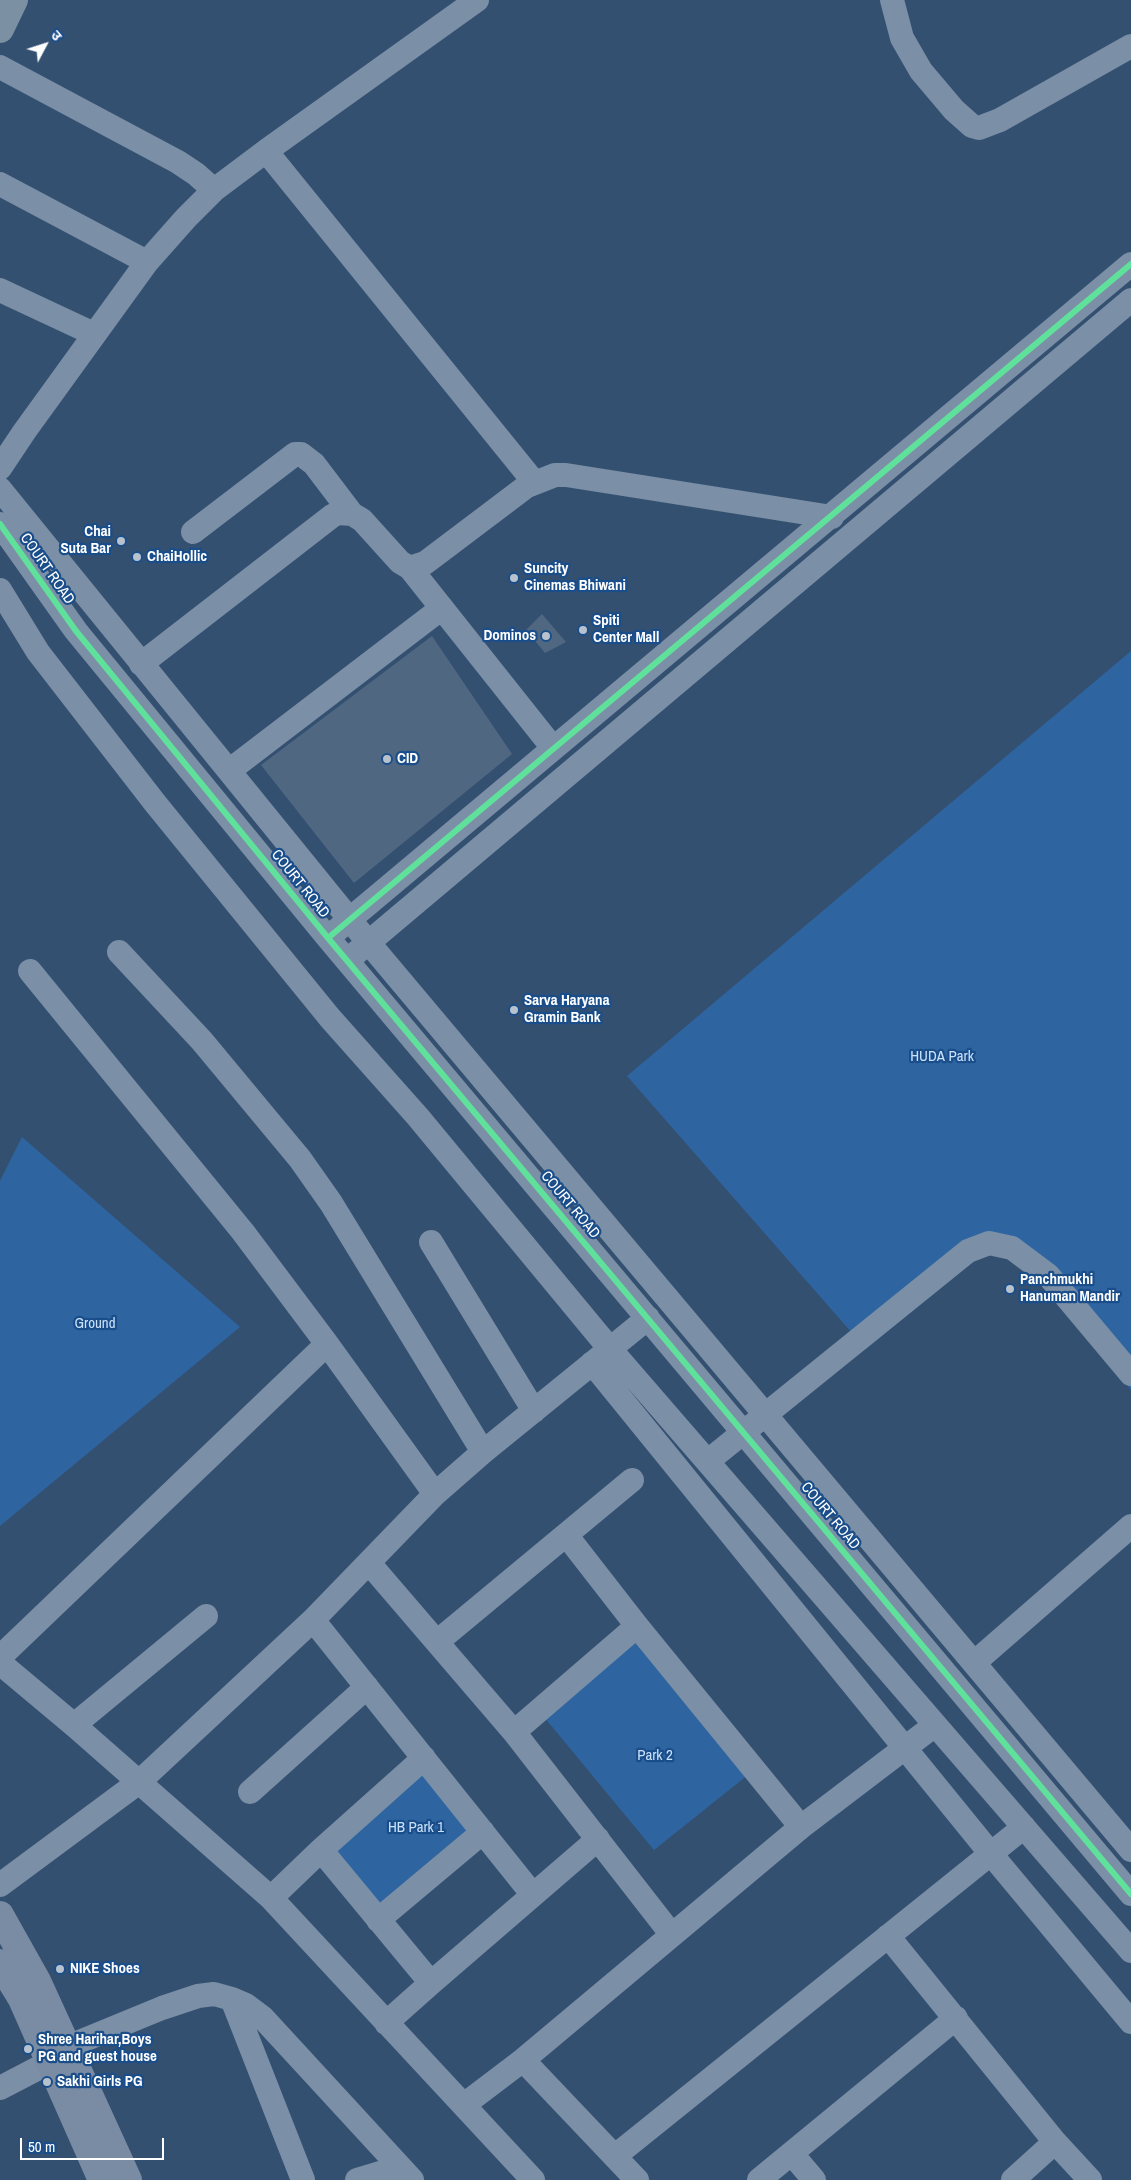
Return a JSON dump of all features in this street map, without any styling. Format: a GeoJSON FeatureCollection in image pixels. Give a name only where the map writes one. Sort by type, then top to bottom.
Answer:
{"type":"FeatureCollection","features":[{"type":"Feature","properties":{"kind":"highway"},"geometry":{"type":"LineString","coordinates":[[0,29],[14,0]]}},
{"type":"Feature","properties":{"kind":"main road"},"geometry":{"type":"LineString","coordinates":[[0,1915],[37,1981],[58,2054],[102,2180]]}},
{"type":"Feature","properties":{"kind":"main road"},"geometry":{"type":"LineString","coordinates":[[0,1963],[58,2054],[128,2180]]}},
{"type":"Feature","properties":{"kind":"street"},"geometry":{"type":"LineString","coordinates":[[0,468],[147,262],[214,190],[477,0]]}},
{"type":"Feature","properties":{"kind":"street"},"geometry":{"type":"LineString","coordinates":[[892,0],[902,38],[921,71],[954,110],[972,126],[979,128],[1000,120],[1131,46]]}},
{"type":"Feature","properties":{"kind":"street"},"geometry":{"type":"LineString","coordinates":[[0,67],[178,162],[196,174],[214,190]]}},
{"type":"Feature","properties":{"kind":"street"},"geometry":{"type":"LineString","coordinates":[[266,151],[534,482]]}},
{"type":"Feature","properties":{"kind":"street"},"geometry":{"type":"LineString","coordinates":[[0,184],[147,262]]}},
{"type":"Feature","properties":{"kind":"street"},"geometry":{"type":"LineString","coordinates":[[328,938],[553,748],[832,517],[1131,264]]}},
{"type":"Feature","properties":{"kind":"street"},"geometry":{"type":"LineString","coordinates":[[0,290],[94,334]]}},
{"type":"Feature","properties":{"kind":"street"},"geometry":{"type":"LineString","coordinates":[[348,960],[1131,300]]}},
{"type":"Feature","properties":{"kind":"street"},"geometry":{"type":"LineString","coordinates":[[193,532],[295,454],[302,454],[314,464],[352,514],[366,525],[400,562],[410,568],[553,748]]}},
{"type":"Feature","properties":{"kind":"street"},"geometry":{"type":"LineString","coordinates":[[410,568],[425,563],[534,482],[555,475],[566,475],[832,517]]}},
{"type":"Feature","properties":{"kind":"street"},"geometry":{"type":"LineString","coordinates":[[0,489],[141,664],[230,770],[349,920],[1131,1850]]}},
{"type":"Feature","properties":{"kind":"street"},"geometry":{"type":"LineString","coordinates":[[141,664],[332,516],[338,513],[352,514]]}},
{"type":"Feature","properties":{"kind":"street","name":"COURT ROAD"},"geometry":{"type":"LineString","coordinates":[[0,524],[76,631],[328,938],[1131,1894]]}},
{"type":"Feature","properties":{"kind":"street"},"geometry":{"type":"LineString","coordinates":[[0,590],[38,652],[155,804],[330,1018],[418,1117],[601,1356],[906,1747],[1131,2022]]}},
{"type":"Feature","properties":{"kind":"street"},"geometry":{"type":"LineString","coordinates":[[230,770],[442,608]]}},
{"type":"Feature","properties":{"kind":"street"},"geometry":{"type":"LineString","coordinates":[[119,952],[202,1041],[300,1159],[331,1203],[483,1452]]}},
{"type":"Feature","properties":{"kind":"street"},"geometry":{"type":"LineString","coordinates":[[30,970],[243,1232],[327,1344],[435,1494]]}},
{"type":"Feature","properties":{"kind":"street"},"geometry":{"type":"LineString","coordinates":[[431,1242],[534,1411]]}},
{"type":"Feature","properties":{"kind":"street"},"geometry":{"type":"LineString","coordinates":[[708,1461],[765,1413],[968,1251],[989,1243],[1012,1248],[1048,1275],[1131,1374]]}},
{"type":"Feature","properties":{"kind":"street"},"geometry":{"type":"LineString","coordinates":[[0,1886],[139,1782],[313,1620],[435,1494],[483,1452],[648,1318]]}},
{"type":"Feature","properties":{"kind":"street"},"geometry":{"type":"LineString","coordinates":[[0,1657],[327,1344]]}},
{"type":"Feature","properties":{"kind":"street"},"geometry":{"type":"LineString","coordinates":[[601,1356],[708,1461],[1131,1951]]}},
{"type":"Feature","properties":{"kind":"street"},"geometry":{"type":"LineString","coordinates":[[438,1642],[632,1480]]}},
{"type":"Feature","properties":{"kind":"street"},"geometry":{"type":"LineString","coordinates":[[974,1663],[1131,1526]]}},
{"type":"Feature","properties":{"kind":"street"},"geometry":{"type":"LineString","coordinates":[[567,1536],[637,1626],[801,1826]]}},
{"type":"Feature","properties":{"kind":"street"},"geometry":{"type":"LineString","coordinates":[[368,1563],[514,1732],[672,1935]]}},
{"type":"Feature","properties":{"kind":"street"},"geometry":{"type":"LineString","coordinates":[[74,1725],[206,1616]]}},
{"type":"Feature","properties":{"kind":"street"},"geometry":{"type":"LineString","coordinates":[[313,1620],[532,1895]]}},
{"type":"Feature","properties":{"kind":"street"},"geometry":{"type":"LineString","coordinates":[[514,1732],[637,1626]]}},
{"type":"Feature","properties":{"kind":"street"},"geometry":{"type":"LineString","coordinates":[[0,1663],[74,1725],[271,1898],[386,2023],[465,2104],[533,2180]]}},
{"type":"Feature","properties":{"kind":"street"},"geometry":{"type":"LineString","coordinates":[[250,1792],[367,1687]]}},
{"type":"Feature","properties":{"kind":"street"},"geometry":{"type":"LineString","coordinates":[[465,2104],[523,2060],[801,1826],[935,1725]]}},
{"type":"Feature","properties":{"kind":"street"},"geometry":{"type":"LineString","coordinates":[[271,1898],[321,1850],[424,1758]]}},
{"type":"Feature","properties":{"kind":"street"},"geometry":{"type":"LineString","coordinates":[[615,2156],[1024,1827]]}},
{"type":"Feature","properties":{"kind":"street"},"geometry":{"type":"LineString","coordinates":[[378,1920],[483,1832]]}},
{"type":"Feature","properties":{"kind":"street"},"geometry":{"type":"LineString","coordinates":[[386,2023],[598,1838]]}},
{"type":"Feature","properties":{"kind":"street"},"geometry":{"type":"LineString","coordinates":[[321,1850],[430,1983]]}},
{"type":"Feature","properties":{"kind":"street"},"geometry":{"type":"LineString","coordinates":[[888,1936],[1055,2142],[1090,2180]]}},
{"type":"Feature","properties":{"kind":"street"},"geometry":{"type":"LineString","coordinates":[[0,2088],[58,2054],[162,2008],[198,1996],[214,1994],[232,1998],[246,2005],[262,2017],[406,2173]]}},
{"type":"Feature","properties":{"kind":"street"},"geometry":{"type":"LineString","coordinates":[[232,1998],[303,2180]]}},
{"type":"Feature","properties":{"kind":"street"},"geometry":{"type":"LineString","coordinates":[[759,2180],[956,2018]]}},
{"type":"Feature","properties":{"kind":"street"},"geometry":{"type":"LineString","coordinates":[[523,2060],[637,2180]]}},
{"type":"Feature","properties":{"kind":"street"},"geometry":{"type":"LineString","coordinates":[[1013,2180],[1055,2142]]}},
{"type":"Feature","properties":{"kind":"street"},"geometry":{"type":"LineString","coordinates":[[792,2154],[814,2180]]}},
{"type":"Feature","properties":{"kind":"street"},"geometry":{"type":"LineString","coordinates":[[357,2180],[406,2173]]}},
{"type":"Feature","properties":{"kind":"green space","name":"HUDA Park"},"geometry":{"type":"Polygon","coordinates":[[[1131,651],[1131,1390],[1004,1235],[866,1349],[627,1076],[1131,651]]]}},
{"type":"Feature","properties":{"kind":"green space","name":"Ground"},"geometry":{"type":"Polygon","coordinates":[[[22,1137],[240,1327],[0,1526],[0,1181],[22,1137]]]}},
{"type":"Feature","properties":{"kind":"green space","name":"Park 2"},"geometry":{"type":"Polygon","coordinates":[[[635,1638],[749,1774],[654,1850],[544,1717],[635,1638]]]}},
{"type":"Feature","properties":{"kind":"green space","name":"HB Park 1"},"geometry":{"type":"Polygon","coordinates":[[[423,1762],[479,1832],[378,1915],[326,1850],[423,1762]]]}},
{"type":"Feature","properties":{"kind":"building","name":"Dominos"},"geometry":{"type":"Polygon","coordinates":[[[542,614],[566,642],[545,653],[526,630],[542,614]]]}},
{"type":"Feature","properties":{"kind":"building","name":"CID"},"geometry":{"type":"Polygon","coordinates":[[[432,636],[512,754],[354,883],[261,765],[432,636]]]}},
{"type":"Feature","properties":{"kind":"cycle path"},"geometry":{"type":"LineString","coordinates":[[328,938],[1131,264]]}},
{"type":"Feature","properties":{"kind":"cycle path"},"geometry":{"type":"LineString","coordinates":[[0,524],[76,631],[328,938],[1131,1894]]}},
{"type":"Feature","properties":{"kind":"place","name":"Chai Suta Bar"},"geometry":{"type":"Point","coordinates":[121,541]}},
{"type":"Feature","properties":{"kind":"place","name":"ChaiHollic"},"geometry":{"type":"Point","coordinates":[137,557]}},
{"type":"Feature","properties":{"kind":"place","name":"Suncity Cinemas Bhiwani"},"geometry":{"type":"Point","coordinates":[514,578]}},
{"type":"Feature","properties":{"kind":"place","name":"Spiti Center Mall"},"geometry":{"type":"Point","coordinates":[583,630]}},
{"type":"Feature","properties":{"kind":"place","name":"Dominos"},"geometry":{"type":"Point","coordinates":[546,636]}},
{"type":"Feature","properties":{"kind":"place","name":"CID"},"geometry":{"type":"Point","coordinates":[387,759]}},
{"type":"Feature","properties":{"kind":"place","name":"Sarva Haryana Gramin Bank"},"geometry":{"type":"Point","coordinates":[514,1010]}},
{"type":"Feature","properties":{"kind":"place","name":"Panchmukhi Hanuman Mandir"},"geometry":{"type":"Point","coordinates":[1010,1289]}},
{"type":"Feature","properties":{"kind":"place","name":"NIKE Shoes"},"geometry":{"type":"Point","coordinates":[60,1969]}},
{"type":"Feature","properties":{"kind":"place","name":"Shree Harihar,Boys PG and guest house"},"geometry":{"type":"Point","coordinates":[28,2049]}},
{"type":"Feature","properties":{"kind":"place","name":"Sakhi Girls PG"},"geometry":{"type":"Point","coordinates":[47,2082]}}]}
